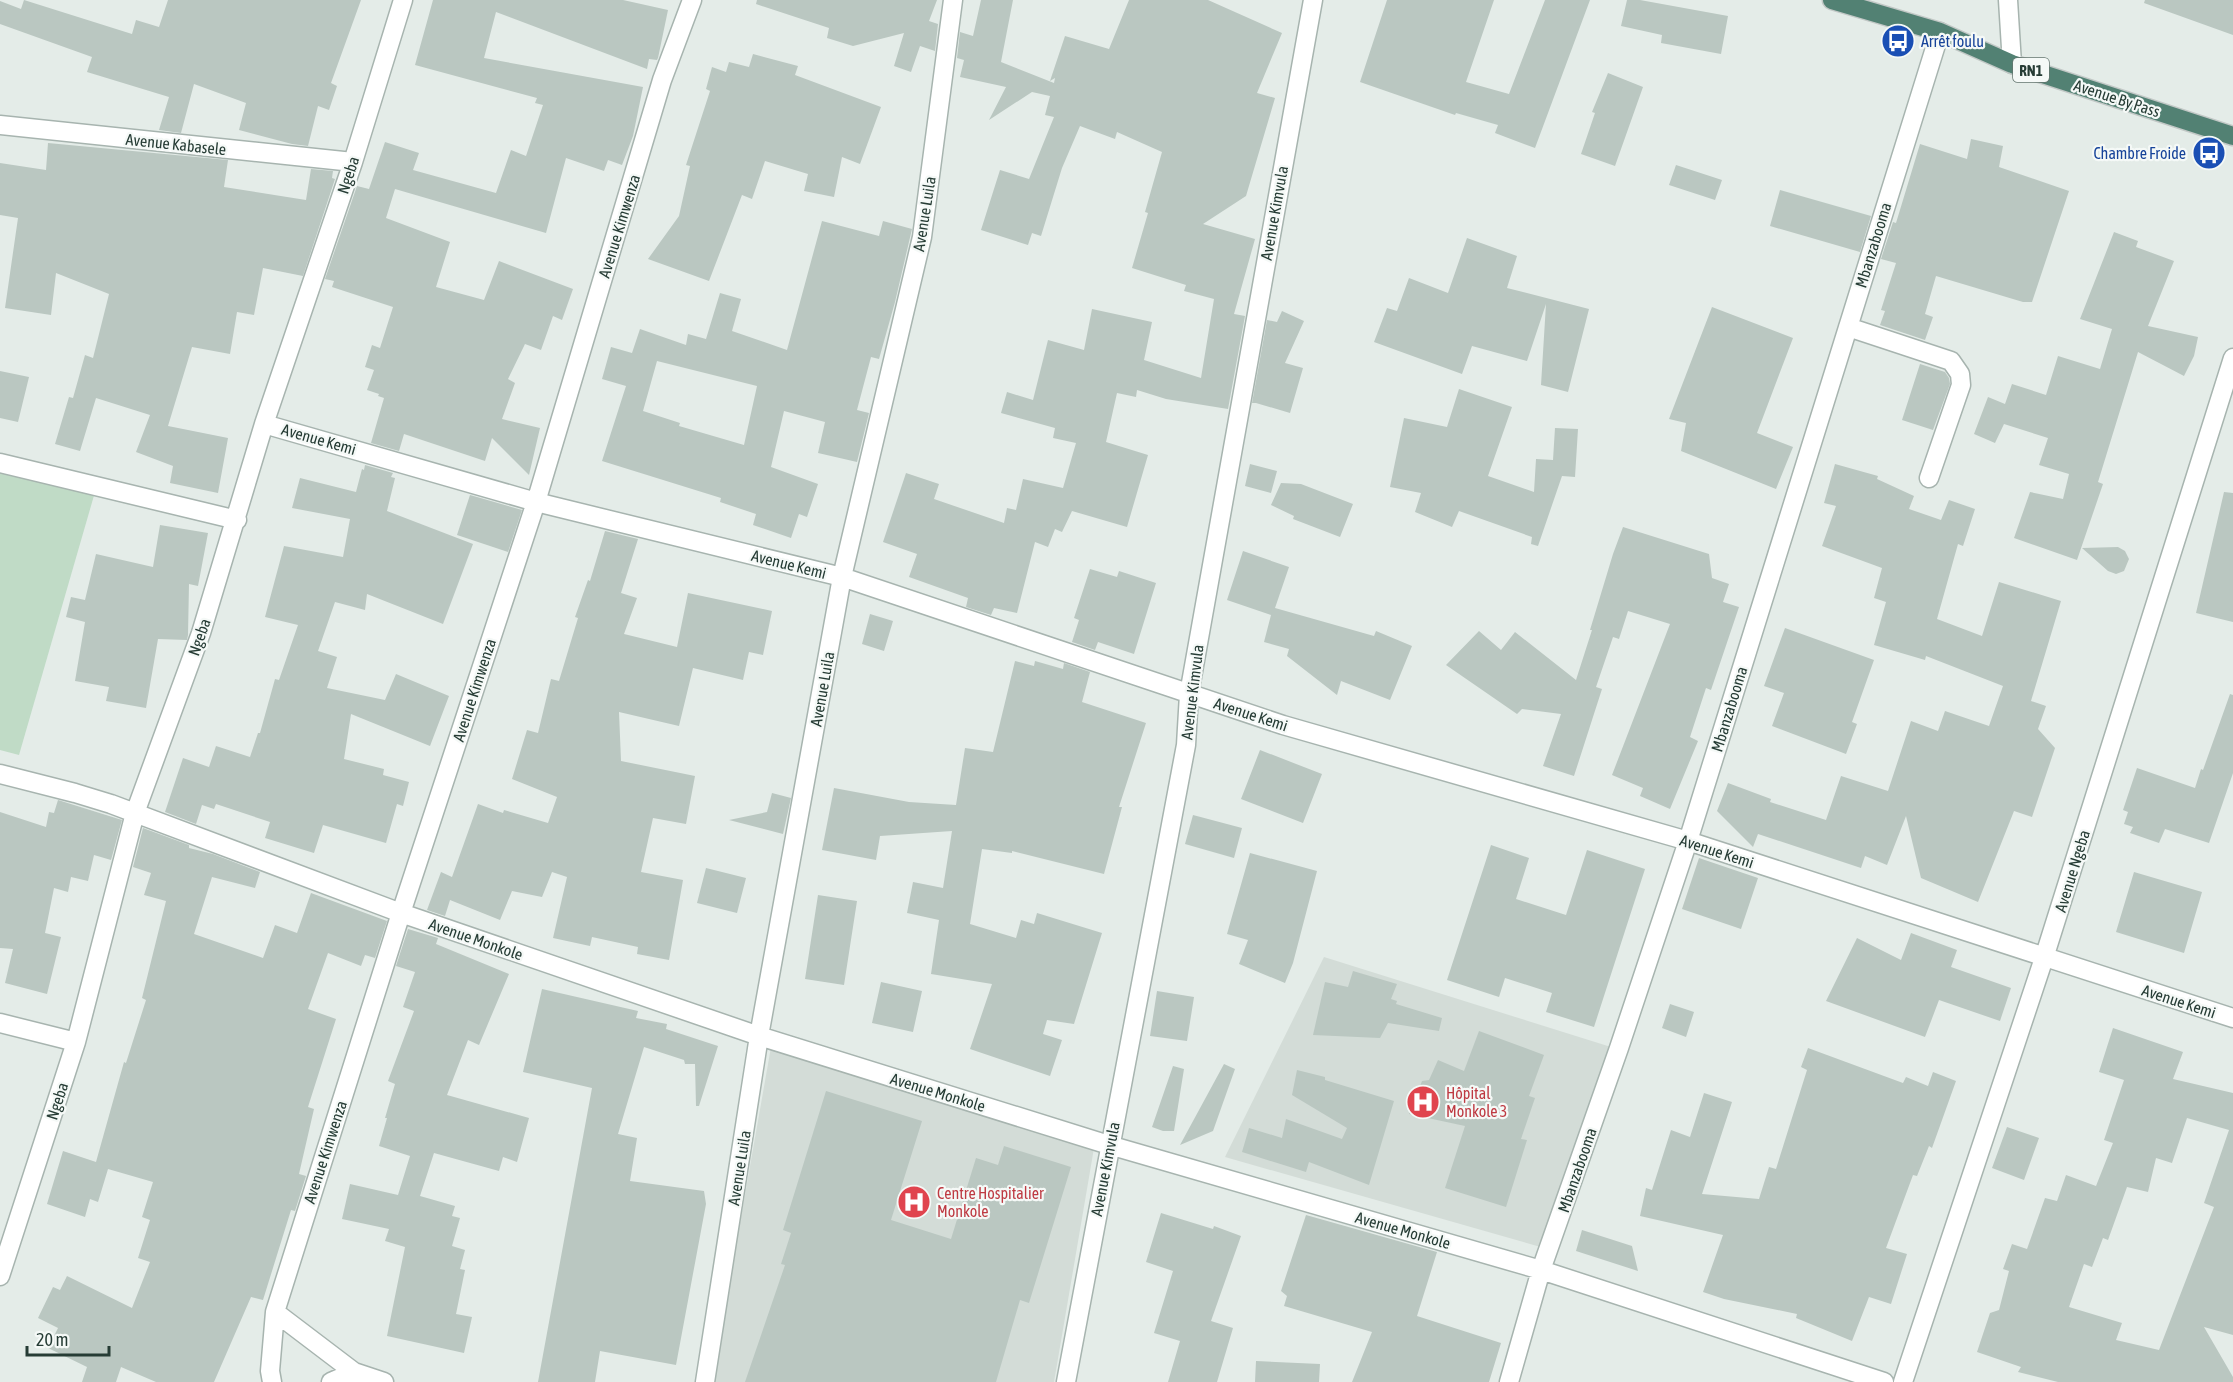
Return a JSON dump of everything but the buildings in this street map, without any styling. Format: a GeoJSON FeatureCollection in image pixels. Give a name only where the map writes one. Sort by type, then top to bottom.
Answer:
{"type":"FeatureCollection","features":[{"type":"Feature","properties":{"kind":"highway","name":"Avenue By Pass"},"geometry":{"type":"LineString","coordinates":[[1832,0],[1940,32],[2012,64],[2233,136]]}},
{"type":"Feature","properties":{"kind":"street","name":"Ngeba"},"geometry":{"type":"LineString","coordinates":[[1,1271],[76,1042],[135,813],[201,633],[237,520],[264,424],[353,162],[404,0]]}},
{"type":"Feature","properties":{"kind":"street","name":"Avenue Kimwenza"},"geometry":{"type":"LineString","coordinates":[[272,1382],[270,1371],[275,1312],[401,912],[536,502],[662,80],[692,0]]}},
{"type":"Feature","properties":{"kind":"street","name":"Avenue Luila"},"geometry":{"type":"LineString","coordinates":[[705,1382],[759,1036],[842,577],[922,237],[953,0]]}},
{"type":"Feature","properties":{"kind":"street","name":"Avenue Kimvula"},"geometry":{"type":"LineString","coordinates":[[1066,1382],[1186,745],[1189,694],[1313,0]]}},
{"type":"Feature","properties":{"kind":"street"},"geometry":{"type":"LineString","coordinates":[[2008,0],[2012,64]]}},
{"type":"Feature","properties":{"kind":"street","name":"Mbanzabooma"},"geometry":{"type":"LineString","coordinates":[[1509,1382],[1541,1270],[1619,1048],[1688,841],[1940,32]]}},
{"type":"Feature","properties":{"kind":"street","name":"Avenue Kabasele"},"geometry":{"type":"LineString","coordinates":[[0,125],[353,162]]}},
{"type":"Feature","properties":{"kind":"street"},"geometry":{"type":"LineString","coordinates":[[1848,327],[1951,361],[1960,374],[1961,385],[1929,478]]}},
{"type":"Feature","properties":{"kind":"street","name":"Avenue Ngeba"},"geometry":{"type":"LineString","coordinates":[[1903,1382],[2044,958],[2233,358]]}},
{"type":"Feature","properties":{"kind":"street","name":"Avenue Kemi"},"geometry":{"type":"LineString","coordinates":[[264,424],[536,502],[842,577],[1283,724],[1688,841],[2233,1018]]}},
{"type":"Feature","properties":{"kind":"street"},"geometry":{"type":"LineString","coordinates":[[0,463],[237,520]]}},
{"type":"Feature","properties":{"kind":"street","name":"Avenue Monkole"},"geometry":{"type":"LineString","coordinates":[[0,774],[75,793],[135,813],[401,912],[759,1036],[1110,1145],[1541,1270],[1884,1382]]}},
{"type":"Feature","properties":{"kind":"street"},"geometry":{"type":"LineString","coordinates":[[0,1023],[76,1042]]}},
{"type":"Feature","properties":{"kind":"street"},"geometry":{"type":"LineString","coordinates":[[275,1312],[354,1372],[384,1382]]}},
{"type":"Feature","properties":{"kind":"street"},"geometry":{"type":"LineString","coordinates":[[331,1382],[354,1372]]}},
{"type":"Feature","properties":{"kind":"shaded area","name":"Hôpital Monkole 3"},"geometry":{"type":"Polygon","coordinates":[[[1324,957],[1611,1047],[1544,1248],[1225,1157],[1324,957]]]}},
{"type":"Feature","properties":{"kind":"shaded area","name":"Centre Hospitalier Monkole"},"geometry":{"type":"Polygon","coordinates":[[[771,1047],[900,1090],[977,1111],[1094,1148],[1054,1382],[712,1382],[771,1047]]]}},
{"type":"Feature","properties":{"kind":"green space"},"geometry":{"type":"Polygon","coordinates":[[[0,468],[95,492],[19,755],[0,750],[0,468]]]}},
{"type":"Feature","properties":{"kind":"place","name":"Arrêt foulu"},"geometry":{"type":"Point","coordinates":[1898,41]}},
{"type":"Feature","properties":{"kind":"place","name":"Chambre Froide"},"geometry":{"type":"Point","coordinates":[2209,153]}},
{"type":"Feature","properties":{"kind":"place","name":"Hôpital Monkole 3"},"geometry":{"type":"Point","coordinates":[1423,1102]}},
{"type":"Feature","properties":{"kind":"place","name":"Centre Hospitalier Monkole"},"geometry":{"type":"Point","coordinates":[914,1202]}}]}
